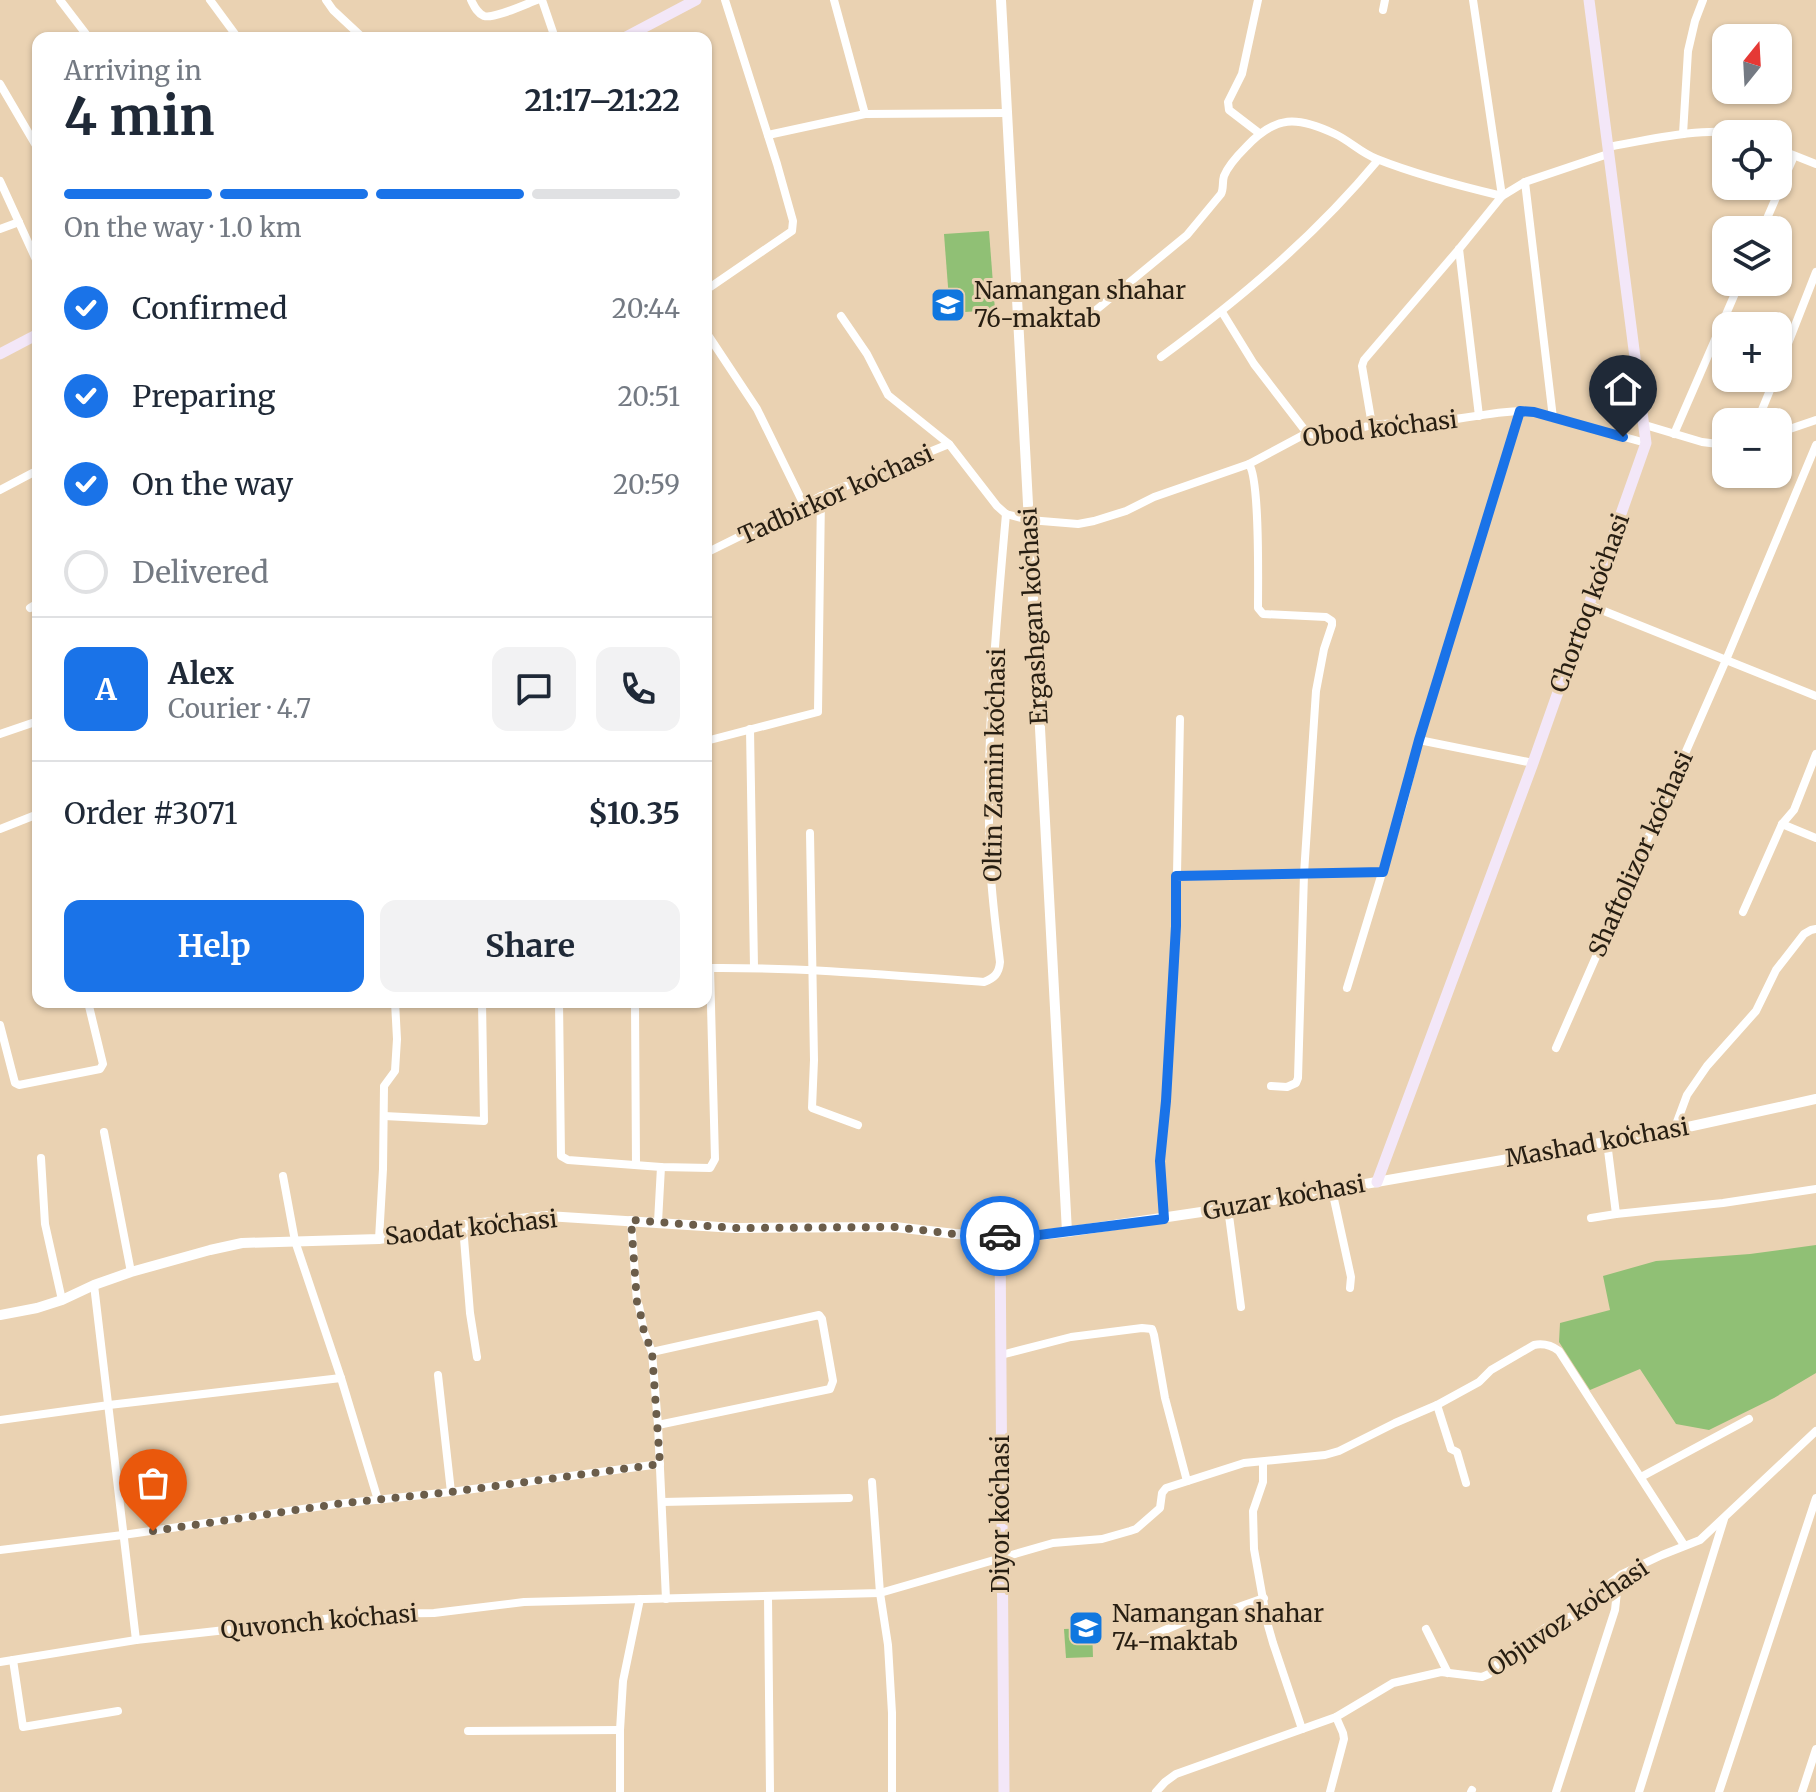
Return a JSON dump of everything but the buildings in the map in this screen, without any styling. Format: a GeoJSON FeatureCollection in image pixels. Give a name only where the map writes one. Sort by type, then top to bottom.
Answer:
{"type":"FeatureCollection","features":[{"type":"Feature","properties":{"kind":"main road"},"geometry":{"type":"LineString","coordinates":[[635,32],[696,0]]}},
{"type":"Feature","properties":{"kind":"main road","name":"Chortoq koʻchasi"},"geometry":{"type":"LineString","coordinates":[[1377,1182],[1533,763],[1646,443],[1589,0]]}},
{"type":"Feature","properties":{"kind":"main road"},"geometry":{"type":"LineString","coordinates":[[0,354],[32,338]]}},
{"type":"Feature","properties":{"kind":"main road","name":"Diyor koʻchasi"},"geometry":{"type":"LineString","coordinates":[[1000,1236],[1004,1792]]}},
{"type":"Feature","properties":{"kind":"main road"},"geometry":{"type":"LineString","coordinates":[[999,1268],[1031,1236]]}},
{"type":"Feature","properties":{"kind":"street"},"geometry":{"type":"LineString","coordinates":[[60,0],[84,32]]}},
{"type":"Feature","properties":{"kind":"street"},"geometry":{"type":"LineString","coordinates":[[210,0],[234,32]]}},
{"type":"Feature","properties":{"kind":"street"},"geometry":{"type":"LineString","coordinates":[[326,0],[357,32]]}},
{"type":"Feature","properties":{"kind":"street"},"geometry":{"type":"LineString","coordinates":[[471,0],[476,10],[490,16],[540,0],[553,32]]}},
{"type":"Feature","properties":{"kind":"street"},"geometry":{"type":"LineString","coordinates":[[712,286],[794,228],[725,0]]}},
{"type":"Feature","properties":{"kind":"street"},"geometry":{"type":"LineString","coordinates":[[834,0],[865,114]]}},
{"type":"Feature","properties":{"kind":"street","name":"Ergashgan koʻchasi"},"geometry":{"type":"LineString","coordinates":[[1001,0],[1067,1232]]}},
{"type":"Feature","properties":{"kind":"street"},"geometry":{"type":"LineString","coordinates":[[1258,0],[1242,74],[1228,102],[1229,110],[1259,133]]}},
{"type":"Feature","properties":{"kind":"street"},"geometry":{"type":"LineString","coordinates":[[1473,0],[1502,196]]}},
{"type":"Feature","properties":{"kind":"street"},"geometry":{"type":"LineString","coordinates":[[1683,134],[1688,51],[1703,0]]}},
{"type":"Feature","properties":{"kind":"street"},"geometry":{"type":"LineString","coordinates":[[0,84],[32,139]]}},
{"type":"Feature","properties":{"kind":"street"},"geometry":{"type":"LineString","coordinates":[[768,135],[865,114],[1006,113]]}},
{"type":"Feature","properties":{"kind":"street"},"geometry":{"type":"LineString","coordinates":[[1096,310],[1187,235],[1223,191],[1224,176],[1241,152],[1259,133],[1275,124],[1313,124],[1338,135],[1378,160],[1502,196]]}},
{"type":"Feature","properties":{"kind":"street"},"geometry":{"type":"LineString","coordinates":[[1372,425],[1362,366],[1364,360],[1502,196],[1525,182],[1608,151],[1683,134],[1712,133]]}},
{"type":"Feature","properties":{"kind":"street"},"geometry":{"type":"LineString","coordinates":[[1768,216],[1794,156],[1816,164]]}},
{"type":"Feature","properties":{"kind":"street"},"geometry":{"type":"LineString","coordinates":[[1161,357],[1222,312],[1322,223],[1378,160]]}},
{"type":"Feature","properties":{"kind":"street"},"geometry":{"type":"LineString","coordinates":[[0,181],[32,251]]}},
{"type":"Feature","properties":{"kind":"street"},"geometry":{"type":"LineString","coordinates":[[1525,182],[1553,418]]}},
{"type":"Feature","properties":{"kind":"street"},"geometry":{"type":"LineString","coordinates":[[0,229],[19,222]]}},
{"type":"Feature","properties":{"kind":"street"},"geometry":{"type":"LineString","coordinates":[[1459,249],[1479,416]]}},
{"type":"Feature","properties":{"kind":"street"},"geometry":{"type":"LineString","coordinates":[[1792,333],[1816,272]]}},
{"type":"Feature","properties":{"kind":"street"},"geometry":{"type":"LineString","coordinates":[[1674,434],[1734,296]]}},
{"type":"Feature","properties":{"kind":"street"},"geometry":{"type":"LineString","coordinates":[[1222,312],[1254,364],[1307,433]]}},
{"type":"Feature","properties":{"kind":"street"},"geometry":{"type":"LineString","coordinates":[[841,316],[867,354],[888,395],[949,444]]}},
{"type":"Feature","properties":{"kind":"street"},"geometry":{"type":"LineString","coordinates":[[712,341],[757,409],[804,505]]}},
{"type":"Feature","properties":{"kind":"street"},"geometry":{"type":"LineString","coordinates":[[1347,988],[1520,411]]}},
{"type":"Feature","properties":{"kind":"street","name":"Obod koʻchasi"},"geometry":{"type":"LineString","coordinates":[[1029,520],[1078,524],[1126,511],[1154,497],[1249,464],[1307,433],[1334,435],[1372,425],[1520,411],[1534,412],[1646,443]]}},
{"type":"Feature","properties":{"kind":"street"},"geometry":{"type":"LineString","coordinates":[[1792,428],[1816,420]]}},
{"type":"Feature","properties":{"kind":"street"},"geometry":{"type":"LineString","coordinates":[[1645,425],[1712,443]]}},
{"type":"Feature","properties":{"kind":"street","name":"Tadbirkor koʻchasi"},"geometry":{"type":"LineString","coordinates":[[712,550],[821,496],[949,444],[1006,514]]}},
{"type":"Feature","properties":{"kind":"street","name":"Shaftolizor koʻchasi"},"geometry":{"type":"LineString","coordinates":[[1556,1048],[1726,660],[1816,445]]}},
{"type":"Feature","properties":{"kind":"street"},"geometry":{"type":"LineString","coordinates":[[1249,464],[1253,469],[1256,508],[1258,608],[1263,614],[1326,617],[1332,621],[1316,691],[1304,874],[1298,1078],[1296,1083],[1287,1087],[1271,1086]]}},
{"type":"Feature","properties":{"kind":"street"},"geometry":{"type":"LineString","coordinates":[[0,490],[32,473]]}},
{"type":"Feature","properties":{"kind":"street"},"geometry":{"type":"LineString","coordinates":[[712,739],[818,712],[821,496]]}},
{"type":"Feature","properties":{"kind":"street"},"geometry":{"type":"LineString","coordinates":[[1006,514],[1029,520]]}},
{"type":"Feature","properties":{"kind":"street","name":"Oltin Zamin koʻchasi"},"geometry":{"type":"LineString","coordinates":[[813,970],[984,982],[992,979],[999,969],[990,859],[990,772],[996,636],[1006,514]]}},
{"type":"Feature","properties":{"kind":"street"},"geometry":{"type":"LineString","coordinates":[[1589,605],[1816,696]]}},
{"type":"Feature","properties":{"kind":"street"},"geometry":{"type":"LineString","coordinates":[[1164,1219],[1160,1161],[1176,926],[1180,719]]}},
{"type":"Feature","properties":{"kind":"street"},"geometry":{"type":"LineString","coordinates":[[0,734],[32,723]]}},
{"type":"Feature","properties":{"kind":"street"},"geometry":{"type":"LineString","coordinates":[[750,729],[754,967]]}},
{"type":"Feature","properties":{"kind":"street"},"geometry":{"type":"LineString","coordinates":[[1419,740],[1533,763]]}},
{"type":"Feature","properties":{"kind":"street"},"geometry":{"type":"LineString","coordinates":[[1743,912],[1782,824],[1794,810],[1816,754]]}},
{"type":"Feature","properties":{"kind":"street"},"geometry":{"type":"LineString","coordinates":[[0,829],[32,816]]}},
{"type":"Feature","properties":{"kind":"street"},"geometry":{"type":"LineString","coordinates":[[1782,824],[1816,838]]}},
{"type":"Feature","properties":{"kind":"street"},"geometry":{"type":"LineString","coordinates":[[810,833],[812,1108],[858,1125]]}},
{"type":"Feature","properties":{"kind":"street"},"geometry":{"type":"LineString","coordinates":[[1176,876],[1383,872]]}},
{"type":"Feature","properties":{"kind":"street"},"geometry":{"type":"LineString","coordinates":[[1674,1130],[1687,1095],[1707,1066],[1756,1011],[1776,970],[1804,934],[1816,929]]}},
{"type":"Feature","properties":{"kind":"street"},"geometry":{"type":"LineString","coordinates":[[712,968],[813,970]]}},
{"type":"Feature","properties":{"kind":"street"},"geometry":{"type":"LineString","coordinates":[[0,1025],[4,1051],[15,1083],[19,1085],[100,1069],[103,1064],[89,1008]]}},
{"type":"Feature","properties":{"kind":"street"},"geometry":{"type":"LineString","coordinates":[[379,1239],[384,1086],[395,1071],[395,1008]]}},
{"type":"Feature","properties":{"kind":"street"},"geometry":{"type":"LineString","coordinates":[[384,1116],[484,1121],[482,1008]]}},
{"type":"Feature","properties":{"kind":"street"},"geometry":{"type":"LineString","coordinates":[[559,1008],[561,1156],[568,1160],[710,1168],[715,1159],[709,1008]]}},
{"type":"Feature","properties":{"kind":"street"},"geometry":{"type":"LineString","coordinates":[[635,1008],[636,1165]]}},
{"type":"Feature","properties":{"kind":"street","name":"Mashad koʻchasi"},"geometry":{"type":"LineString","coordinates":[[1377,1182],[1674,1130],[1816,1099]]}},
{"type":"Feature","properties":{"kind":"street"},"geometry":{"type":"LineString","coordinates":[[104,1132],[131,1272]]}},
{"type":"Feature","properties":{"kind":"street"},"geometry":{"type":"LineString","coordinates":[[1607,1142],[1616,1214]]}},
{"type":"Feature","properties":{"kind":"street"},"geometry":{"type":"LineString","coordinates":[[41,1158],[45,1224],[62,1300]]}},
{"type":"Feature","properties":{"kind":"street"},"geometry":{"type":"LineString","coordinates":[[658,1222],[661,1167]]}},
{"type":"Feature","properties":{"kind":"street"},"geometry":{"type":"LineString","coordinates":[[283,1176],[295,1241],[378,1500]]}},
{"type":"Feature","properties":{"kind":"street","name":"Guzar koʻchasi"},"geometry":{"type":"LineString","coordinates":[[1000,1236],[1031,1236],[1164,1219],[1377,1182]]}},
{"type":"Feature","properties":{"kind":"street"},"geometry":{"type":"LineString","coordinates":[[1591,1218],[1816,1189]]}},
{"type":"Feature","properties":{"kind":"street"},"geometry":{"type":"LineString","coordinates":[[1332,1190],[1351,1277],[1350,1288]]}},
{"type":"Feature","properties":{"kind":"street"},"geometry":{"type":"LineString","coordinates":[[1228,1208],[1241,1307]]}},
{"type":"Feature","properties":{"kind":"street","name":"Saodat koʻchasi"},"geometry":{"type":"LineString","coordinates":[[0,1313],[37,1308],[131,1272],[231,1245],[379,1239],[547,1216],[735,1228],[895,1227],[1000,1236]]}},
{"type":"Feature","properties":{"kind":"street"},"geometry":{"type":"LineString","coordinates":[[631,1220],[637,1302],[652,1352],[666,1599]]}},
{"type":"Feature","properties":{"kind":"street"},"geometry":{"type":"LineString","coordinates":[[463,1226],[477,1357]]}},
{"type":"Feature","properties":{"kind":"street"},"geometry":{"type":"LineString","coordinates":[[94,1285],[136,1640]]}},
{"type":"Feature","properties":{"kind":"street"},"geometry":{"type":"LineString","coordinates":[[652,1352],[819,1315],[833,1381],[830,1389],[658,1425]]}},
{"type":"Feature","properties":{"kind":"street"},"geometry":{"type":"LineString","coordinates":[[1001,1355],[1071,1337],[1152,1329],[1165,1398],[1187,1481],[1244,1463],[1339,1451],[1437,1405],[1479,1382],[1491,1370],[1541,1343],[1559,1351],[1684,1545]]}},
{"type":"Feature","properties":{"kind":"street"},"geometry":{"type":"LineString","coordinates":[[438,1375],[451,1492]]}},
{"type":"Feature","properties":{"kind":"street"},"geometry":{"type":"LineString","coordinates":[[0,1420],[341,1378]]}},
{"type":"Feature","properties":{"kind":"street"},"geometry":{"type":"LineString","coordinates":[[1437,1405],[1466,1483]]}},
{"type":"Feature","properties":{"kind":"street"},"geometry":{"type":"LineString","coordinates":[[1641,1477],[1749,1419]]}},
{"type":"Feature","properties":{"kind":"street","name":"Objuvoz koʻchasi"},"geometry":{"type":"LineString","coordinates":[[1156,1792],[1176,1774],[1336,1717],[1393,1683],[1441,1672],[1482,1677],[1489,1674],[1505,1655],[1545,1628],[1581,1612],[1622,1574],[1700,1540],[1816,1431]]}},
{"type":"Feature","properties":{"kind":"street"},"geometry":{"type":"LineString","coordinates":[[1263,1462],[1263,1482],[1253,1511],[1254,1549],[1267,1622],[1302,1729]]}},
{"type":"Feature","properties":{"kind":"street"},"geometry":{"type":"LineString","coordinates":[[0,1550],[660,1464]]}},
{"type":"Feature","properties":{"kind":"street","name":"Quvonch koʻchasi"},"geometry":{"type":"LineString","coordinates":[[0,1662],[136,1640],[369,1614],[434,1613],[524,1602],[880,1593],[1053,1543],[1102,1539],[1136,1529],[1160,1508],[1166,1488],[1187,1481]]}},
{"type":"Feature","properties":{"kind":"street"},"geometry":{"type":"LineString","coordinates":[[872,1482],[880,1593],[888,1645],[892,1792]]}},
{"type":"Feature","properties":{"kind":"street"},"geometry":{"type":"LineString","coordinates":[[662,1502],[849,1498]]}},
{"type":"Feature","properties":{"kind":"street"},"geometry":{"type":"LineString","coordinates":[[1719,1792],[1816,1498]]}},
{"type":"Feature","properties":{"kind":"street"},"geometry":{"type":"LineString","coordinates":[[1639,1792],[1724,1518]]}},
{"type":"Feature","properties":{"kind":"street"},"geometry":{"type":"LineString","coordinates":[[1556,1792],[1615,1610],[1617,1592],[1613,1581]]}},
{"type":"Feature","properties":{"kind":"street"},"geometry":{"type":"LineString","coordinates":[[768,1597],[770,1792]]}},
{"type":"Feature","properties":{"kind":"street"},"geometry":{"type":"LineString","coordinates":[[1151,1636],[1202,1614],[1213,1616],[1264,1598]]}},
{"type":"Feature","properties":{"kind":"street"},"geometry":{"type":"LineString","coordinates":[[620,1792],[623,1681],[640,1599]]}},
{"type":"Feature","properties":{"kind":"street"},"geometry":{"type":"LineString","coordinates":[[1426,1629],[1448,1673]]}},
{"type":"Feature","properties":{"kind":"street"},"geometry":{"type":"LineString","coordinates":[[13,1660],[23,1727],[118,1711]]}},
{"type":"Feature","properties":{"kind":"street"},"geometry":{"type":"LineString","coordinates":[[1330,1792],[1344,1739],[1336,1717]]}},
{"type":"Feature","properties":{"kind":"street"},"geometry":{"type":"LineString","coordinates":[[468,1731],[620,1730]]}},
{"type":"Feature","properties":{"kind":"street"},"geometry":{"type":"LineString","coordinates":[[1802,1792],[1816,1749]]}},
{"type":"Feature","properties":{"kind":"green space"},"geometry":{"type":"Polygon","coordinates":[[[989,231],[995,310],[950,313],[944,234],[989,231]]]}},
{"type":"Feature","properties":{"kind":"green space"},"geometry":{"type":"Polygon","coordinates":[[[1816,1245],[1816,1373],[1709,1430],[1676,1424],[1640,1369],[1590,1390],[1559,1342],[1560,1323],[1610,1310],[1603,1276],[1656,1261],[1816,1245]]]}},
{"type":"Feature","properties":{"kind":"green space"},"geometry":{"type":"Polygon","coordinates":[[[1092,1628],[1093,1657],[1066,1658],[1064,1629],[1092,1628]]]}},
{"type":"Feature","properties":{"kind":"way so far"},"geometry":{"type":"LineString","coordinates":[[153,1531],[337,1504],[660,1464],[652,1352],[637,1302],[631,1220],[735,1228],[895,1227],[1000,1236]]}},
{"type":"Feature","properties":{"kind":"place","name":"Namangan shahar 76-maktab"},"geometry":{"type":"Point","coordinates":[948,305]}},
{"type":"Feature","properties":{"kind":"place","name":"Namangan shahar 74-maktab"},"geometry":{"type":"Point","coordinates":[1086,1628]}},
{"type":"Feature","properties":{"kind":"route"},"geometry":{"type":"LineString","coordinates":[[1000,1236],[1031,1236],[1164,1219],[1160,1161],[1176,926],[1176,876],[1383,872],[1419,740],[1520,411],[1534,412],[1623,437]]}}]}
